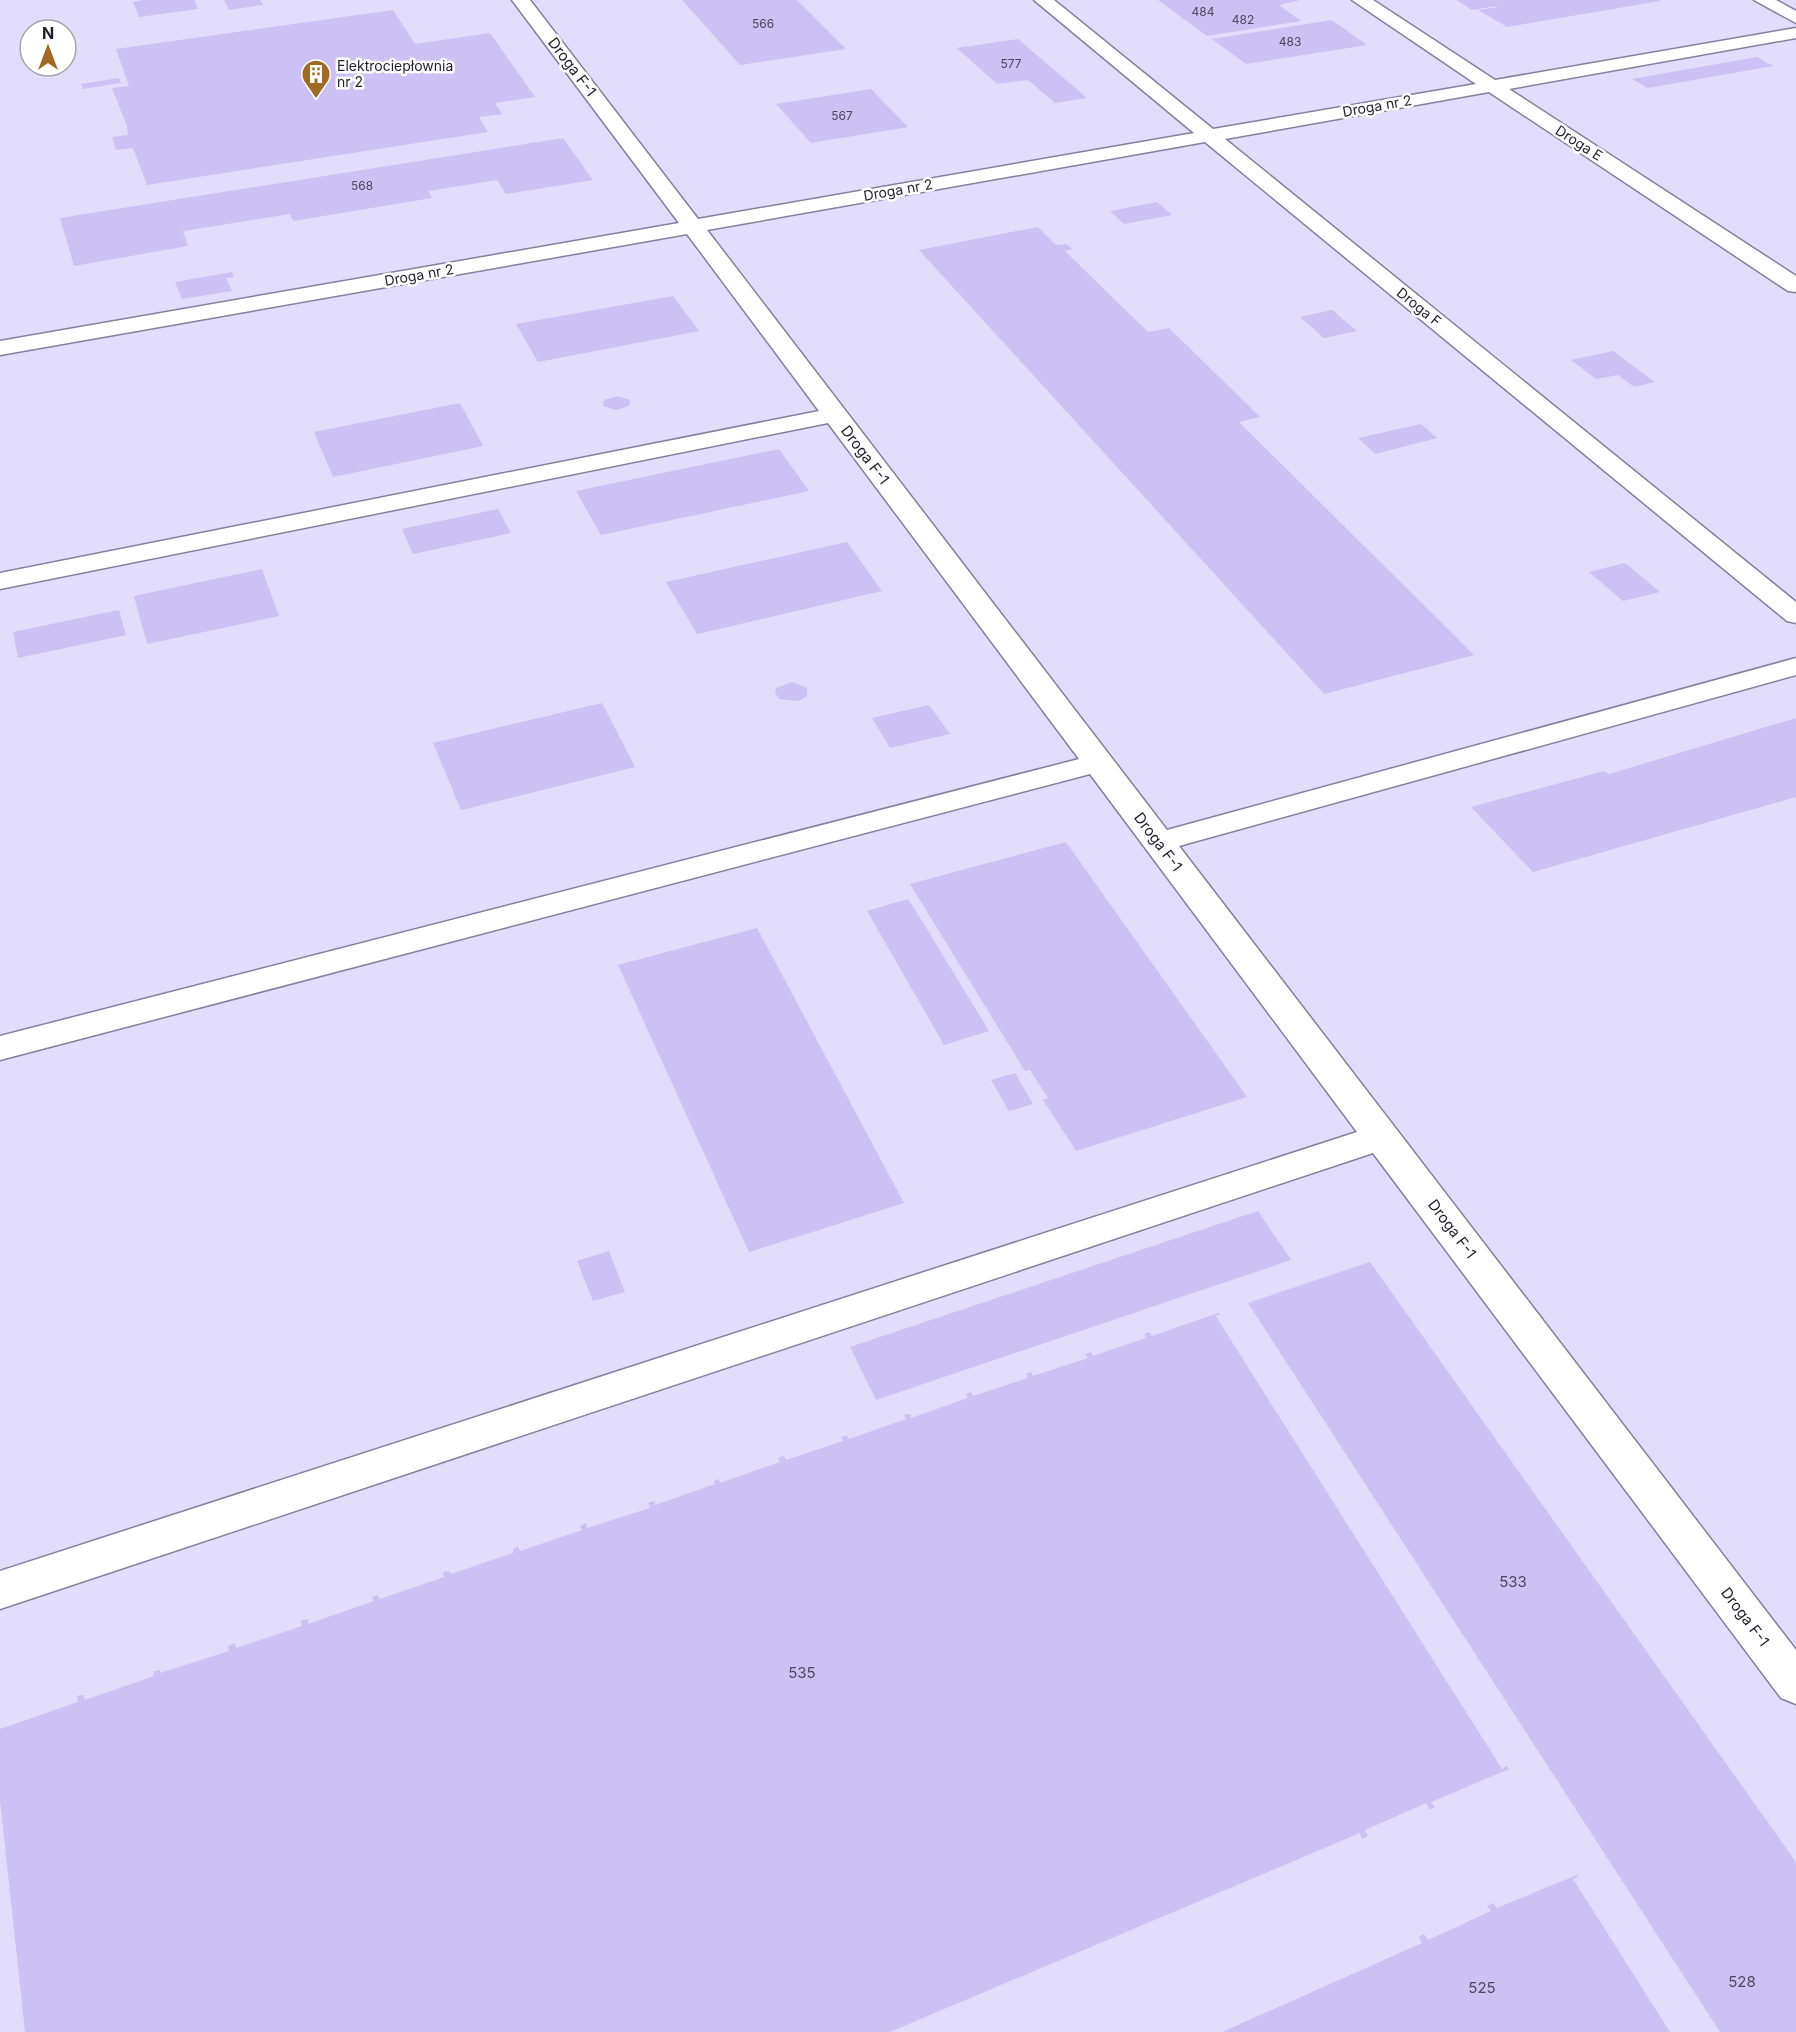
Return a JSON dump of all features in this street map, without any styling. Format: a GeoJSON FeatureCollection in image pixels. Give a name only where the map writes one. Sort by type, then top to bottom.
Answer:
{"type":"FeatureCollection","features":[{"type":"Feature","properties":{"kind":"lane","name":"Droga F-1"},"geometry":{"type":"LineString","coordinates":[[521,0],[1382,1137],[1792,1671]]}},
{"type":"Feature","properties":{"kind":"lane","name":"Droga F"},"geometry":{"type":"LineString","coordinates":[[1043,0],[1796,615]]}},
{"type":"Feature","properties":{"kind":"lane","name":"Droga E"},"geometry":{"type":"LineString","coordinates":[[1361,0],[1796,286]]}},
{"type":"Feature","properties":{"kind":"lane"},"geometry":{"type":"LineString","coordinates":[[1763,0],[1796,18]]}},
{"type":"Feature","properties":{"kind":"lane","name":"Droga nr 2"},"geometry":{"type":"LineString","coordinates":[[0,348],[1796,33]]}},
{"type":"Feature","properties":{"kind":"lane"},"geometry":{"type":"LineString","coordinates":[[0,581],[835,415]]}},
{"type":"Feature","properties":{"kind":"lane"},"geometry":{"type":"LineString","coordinates":[[1158,842],[1796,666]]}},
{"type":"Feature","properties":{"kind":"lane"},"geometry":{"type":"LineString","coordinates":[[0,1048],[1098,763]]}},
{"type":"Feature","properties":{"kind":"lane"},"geometry":{"type":"LineString","coordinates":[[0,1590],[1382,1137]]}},
{"type":"Feature","properties":{"kind":"shaded area"},"geometry":{"type":"Polygon","coordinates":[[[0,0],[1796,0],[1796,2032],[0,2032],[0,0]]]}},
{"type":"Feature","properties":{"kind":"building"},"geometry":{"type":"Polygon","coordinates":[[[194,0],[198,9],[139,17],[133,2],[194,0]]]}},
{"type":"Feature","properties":{"kind":"building"},"geometry":{"type":"Polygon","coordinates":[[[224,0],[260,0],[263,5],[229,10],[224,0]]]}},
{"type":"Feature","properties":{"kind":"building"},"geometry":{"type":"Polygon","coordinates":[[[682,0],[797,0],[846,49],[740,65],[682,0]]]}},
{"type":"Feature","properties":{"kind":"building"},"geometry":{"type":"Polygon","coordinates":[[[1158,0],[1300,0],[1279,5],[1301,21],[1207,36],[1158,0]]]}},
{"type":"Feature","properties":{"kind":"building"},"geometry":{"type":"Polygon","coordinates":[[[1456,0],[1660,1],[1507,27],[1478,10],[1498,7],[1472,10],[1456,0]]]}},
{"type":"Feature","properties":{"kind":"building","name":"Elektrociepłownia nr 2"},"geometry":{"type":"Polygon","coordinates":[[[393,10],[415,44],[490,33],[535,97],[495,103],[502,114],[479,117],[488,132],[147,185],[133,148],[116,150],[112,137],[128,135],[127,126],[112,88],[129,86],[116,49],[393,10]]]}},
{"type":"Feature","properties":{"kind":"building"},"geometry":{"type":"Polygon","coordinates":[[[1332,20],[1367,45],[1246,64],[1212,39],[1332,20]]]}},
{"type":"Feature","properties":{"kind":"building"},"geometry":{"type":"Polygon","coordinates":[[[1018,39],[1087,98],[1055,103],[1028,80],[997,84],[957,48],[1018,39]]]}},
{"type":"Feature","properties":{"kind":"building"},"geometry":{"type":"Polygon","coordinates":[[[1757,57],[1773,66],[1648,88],[1632,79],[1757,57]]]}},
{"type":"Feature","properties":{"kind":"building"},"geometry":{"type":"Polygon","coordinates":[[[119,78],[121,83],[83,89],[81,84],[119,78]]]}},
{"type":"Feature","properties":{"kind":"building"},"geometry":{"type":"Polygon","coordinates":[[[871,89],[908,127],[811,143],[776,104],[871,89]]]}},
{"type":"Feature","properties":{"kind":"building"},"geometry":{"type":"Polygon","coordinates":[[[563,138],[593,180],[506,194],[497,180],[428,191],[432,198],[293,221],[290,214],[183,231],[188,246],[74,266],[60,218],[563,138]]]}},
{"type":"Feature","properties":{"kind":"building"},"geometry":{"type":"Polygon","coordinates":[[[1157,202],[1172,215],[1124,224],[1110,211],[1157,202]]]}},
{"type":"Feature","properties":{"kind":"building"},"geometry":{"type":"Polygon","coordinates":[[[1038,227],[1056,245],[1066,244],[1072,249],[1065,251],[1148,332],[1169,328],[1260,417],[1239,422],[1474,655],[1324,694],[919,250],[1038,227]]]}},
{"type":"Feature","properties":{"kind":"building"},"geometry":{"type":"Polygon","coordinates":[[[232,272],[234,277],[226,278],[232,291],[182,299],[175,282],[232,272]]]}},
{"type":"Feature","properties":{"kind":"building"},"geometry":{"type":"Polygon","coordinates":[[[673,296],[699,331],[538,362],[516,324],[673,296]]]}},
{"type":"Feature","properties":{"kind":"building"},"geometry":{"type":"Polygon","coordinates":[[[1332,310],[1357,331],[1324,338],[1300,317],[1332,310]]]}},
{"type":"Feature","properties":{"kind":"building"},"geometry":{"type":"Polygon","coordinates":[[[1613,351],[1655,382],[1634,387],[1618,375],[1596,379],[1571,360],[1613,351]]]}},
{"type":"Feature","properties":{"kind":"building"},"geometry":{"type":"Polygon","coordinates":[[[618,396],[630,400],[629,406],[616,410],[603,406],[604,400],[618,396]]]}},
{"type":"Feature","properties":{"kind":"building"},"geometry":{"type":"Polygon","coordinates":[[[460,403],[483,446],[333,477],[314,432],[460,403]]]}},
{"type":"Feature","properties":{"kind":"building"},"geometry":{"type":"Polygon","coordinates":[[[1421,424],[1437,438],[1375,454],[1358,438],[1421,424]]]}},
{"type":"Feature","properties":{"kind":"building"},"geometry":{"type":"Polygon","coordinates":[[[779,449],[809,491],[601,535],[576,491],[779,449]]]}},
{"type":"Feature","properties":{"kind":"building"},"geometry":{"type":"Polygon","coordinates":[[[498,509],[511,533],[413,554],[402,529],[498,509]]]}},
{"type":"Feature","properties":{"kind":"building"},"geometry":{"type":"Polygon","coordinates":[[[847,542],[882,591],[697,634],[666,582],[847,542]]]}},
{"type":"Feature","properties":{"kind":"building"},"geometry":{"type":"Polygon","coordinates":[[[1625,563],[1660,592],[1623,601],[1589,572],[1625,563]]]}},
{"type":"Feature","properties":{"kind":"building"},"geometry":{"type":"Polygon","coordinates":[[[262,569],[279,616],[147,644],[134,596],[262,569]]]}},
{"type":"Feature","properties":{"kind":"building"},"geometry":{"type":"Polygon","coordinates":[[[119,610],[126,635],[18,658],[13,632],[119,610]]]}},
{"type":"Feature","properties":{"kind":"building"},"geometry":{"type":"Polygon","coordinates":[[[792,682],[807,688],[807,696],[798,701],[779,699],[775,692],[776,688],[792,682]]]}},
{"type":"Feature","properties":{"kind":"building"},"geometry":{"type":"Polygon","coordinates":[[[602,703],[635,767],[461,810],[433,743],[602,703]]]}},
{"type":"Feature","properties":{"kind":"building"},"geometry":{"type":"Polygon","coordinates":[[[929,705],[950,734],[890,748],[872,718],[929,705]]]}},
{"type":"Feature","properties":{"kind":"building"},"geometry":{"type":"Polygon","coordinates":[[[1796,718],[1796,797],[1533,872],[1471,807],[1604,771],[1609,774],[1796,718]]]}},
{"type":"Feature","properties":{"kind":"building"},"geometry":{"type":"Polygon","coordinates":[[[1066,842],[1247,1097],[1076,1151],[1043,1100],[1048,1098],[1030,1070],[1025,1071],[910,884],[1066,842]]]}},
{"type":"Feature","properties":{"kind":"building"},"geometry":{"type":"Polygon","coordinates":[[[908,899],[989,1031],[944,1045],[867,911],[908,899]]]}},
{"type":"Feature","properties":{"kind":"building"},"geometry":{"type":"Polygon","coordinates":[[[757,928],[904,1203],[749,1252],[618,965],[757,928]]]}},
{"type":"Feature","properties":{"kind":"building"},"geometry":{"type":"Polygon","coordinates":[[[1015,1073],[1033,1104],[1009,1111],[991,1080],[1015,1073]]]}},
{"type":"Feature","properties":{"kind":"building"},"geometry":{"type":"Polygon","coordinates":[[[1258,1211],[1291,1260],[876,1400],[850,1347],[1258,1211]]]}},
{"type":"Feature","properties":{"kind":"building"},"geometry":{"type":"Polygon","coordinates":[[[609,1251],[625,1292],[593,1301],[577,1261],[609,1251]]]}},
{"type":"Feature","properties":{"kind":"building"},"geometry":{"type":"Polygon","coordinates":[[[1370,1262],[1796,1862],[1796,2032],[1720,2032],[1248,1303],[1370,1262]]]}},
{"type":"Feature","properties":{"kind":"building"},"geometry":{"type":"Polygon","coordinates":[[[1218,1313],[1220,1315],[1215,1315],[1502,1769],[1507,1766],[1509,1769],[1431,1802],[1435,1808],[1429,1809],[1426,1803],[1365,1830],[1368,1836],[1362,1839],[1360,1833],[890,2032],[25,2032],[0,1800],[0,1729],[78,1702],[77,1696],[84,1695],[85,1700],[154,1676],[153,1672],[160,1670],[160,1673],[229,1651],[228,1646],[235,1643],[236,1648],[302,1626],[301,1621],[308,1619],[308,1624],[374,1601],[372,1597],[378,1595],[380,1599],[444,1577],[443,1572],[449,1571],[451,1574],[513,1553],[513,1549],[518,1546],[520,1551],[582,1530],[580,1526],[586,1523],[587,1528],[650,1508],[648,1503],[654,1501],[655,1505],[715,1484],[714,1481],[719,1479],[720,1483],[780,1462],[778,1458],[784,1456],[786,1460],[843,1441],[841,1437],[847,1435],[849,1439],[906,1419],[904,1415],[910,1414],[911,1418],[968,1398],[966,1394],[971,1392],[973,1396],[1028,1378],[1026,1374],[1031,1372],[1033,1376],[1088,1358],[1085,1354],[1091,1352],[1093,1356],[1146,1338],[1144,1334],[1149,1332],[1152,1336],[1218,1313]]]}},
{"type":"Feature","properties":{"kind":"building"},"geometry":{"type":"Polygon","coordinates":[[[1577,1875],[1578,1877],[1573,1879],[1670,2032],[1222,2032],[1422,1943],[1419,1937],[1424,1934],[1428,1940],[1491,1911],[1487,1906],[1493,1903],[1497,1908],[1577,1875]]]}},
{"type":"Feature","properties":{"kind":"place","name":"Elektrociepłownia nr 2"},"geometry":{"type":"Point","coordinates":[316,100]}}]}
